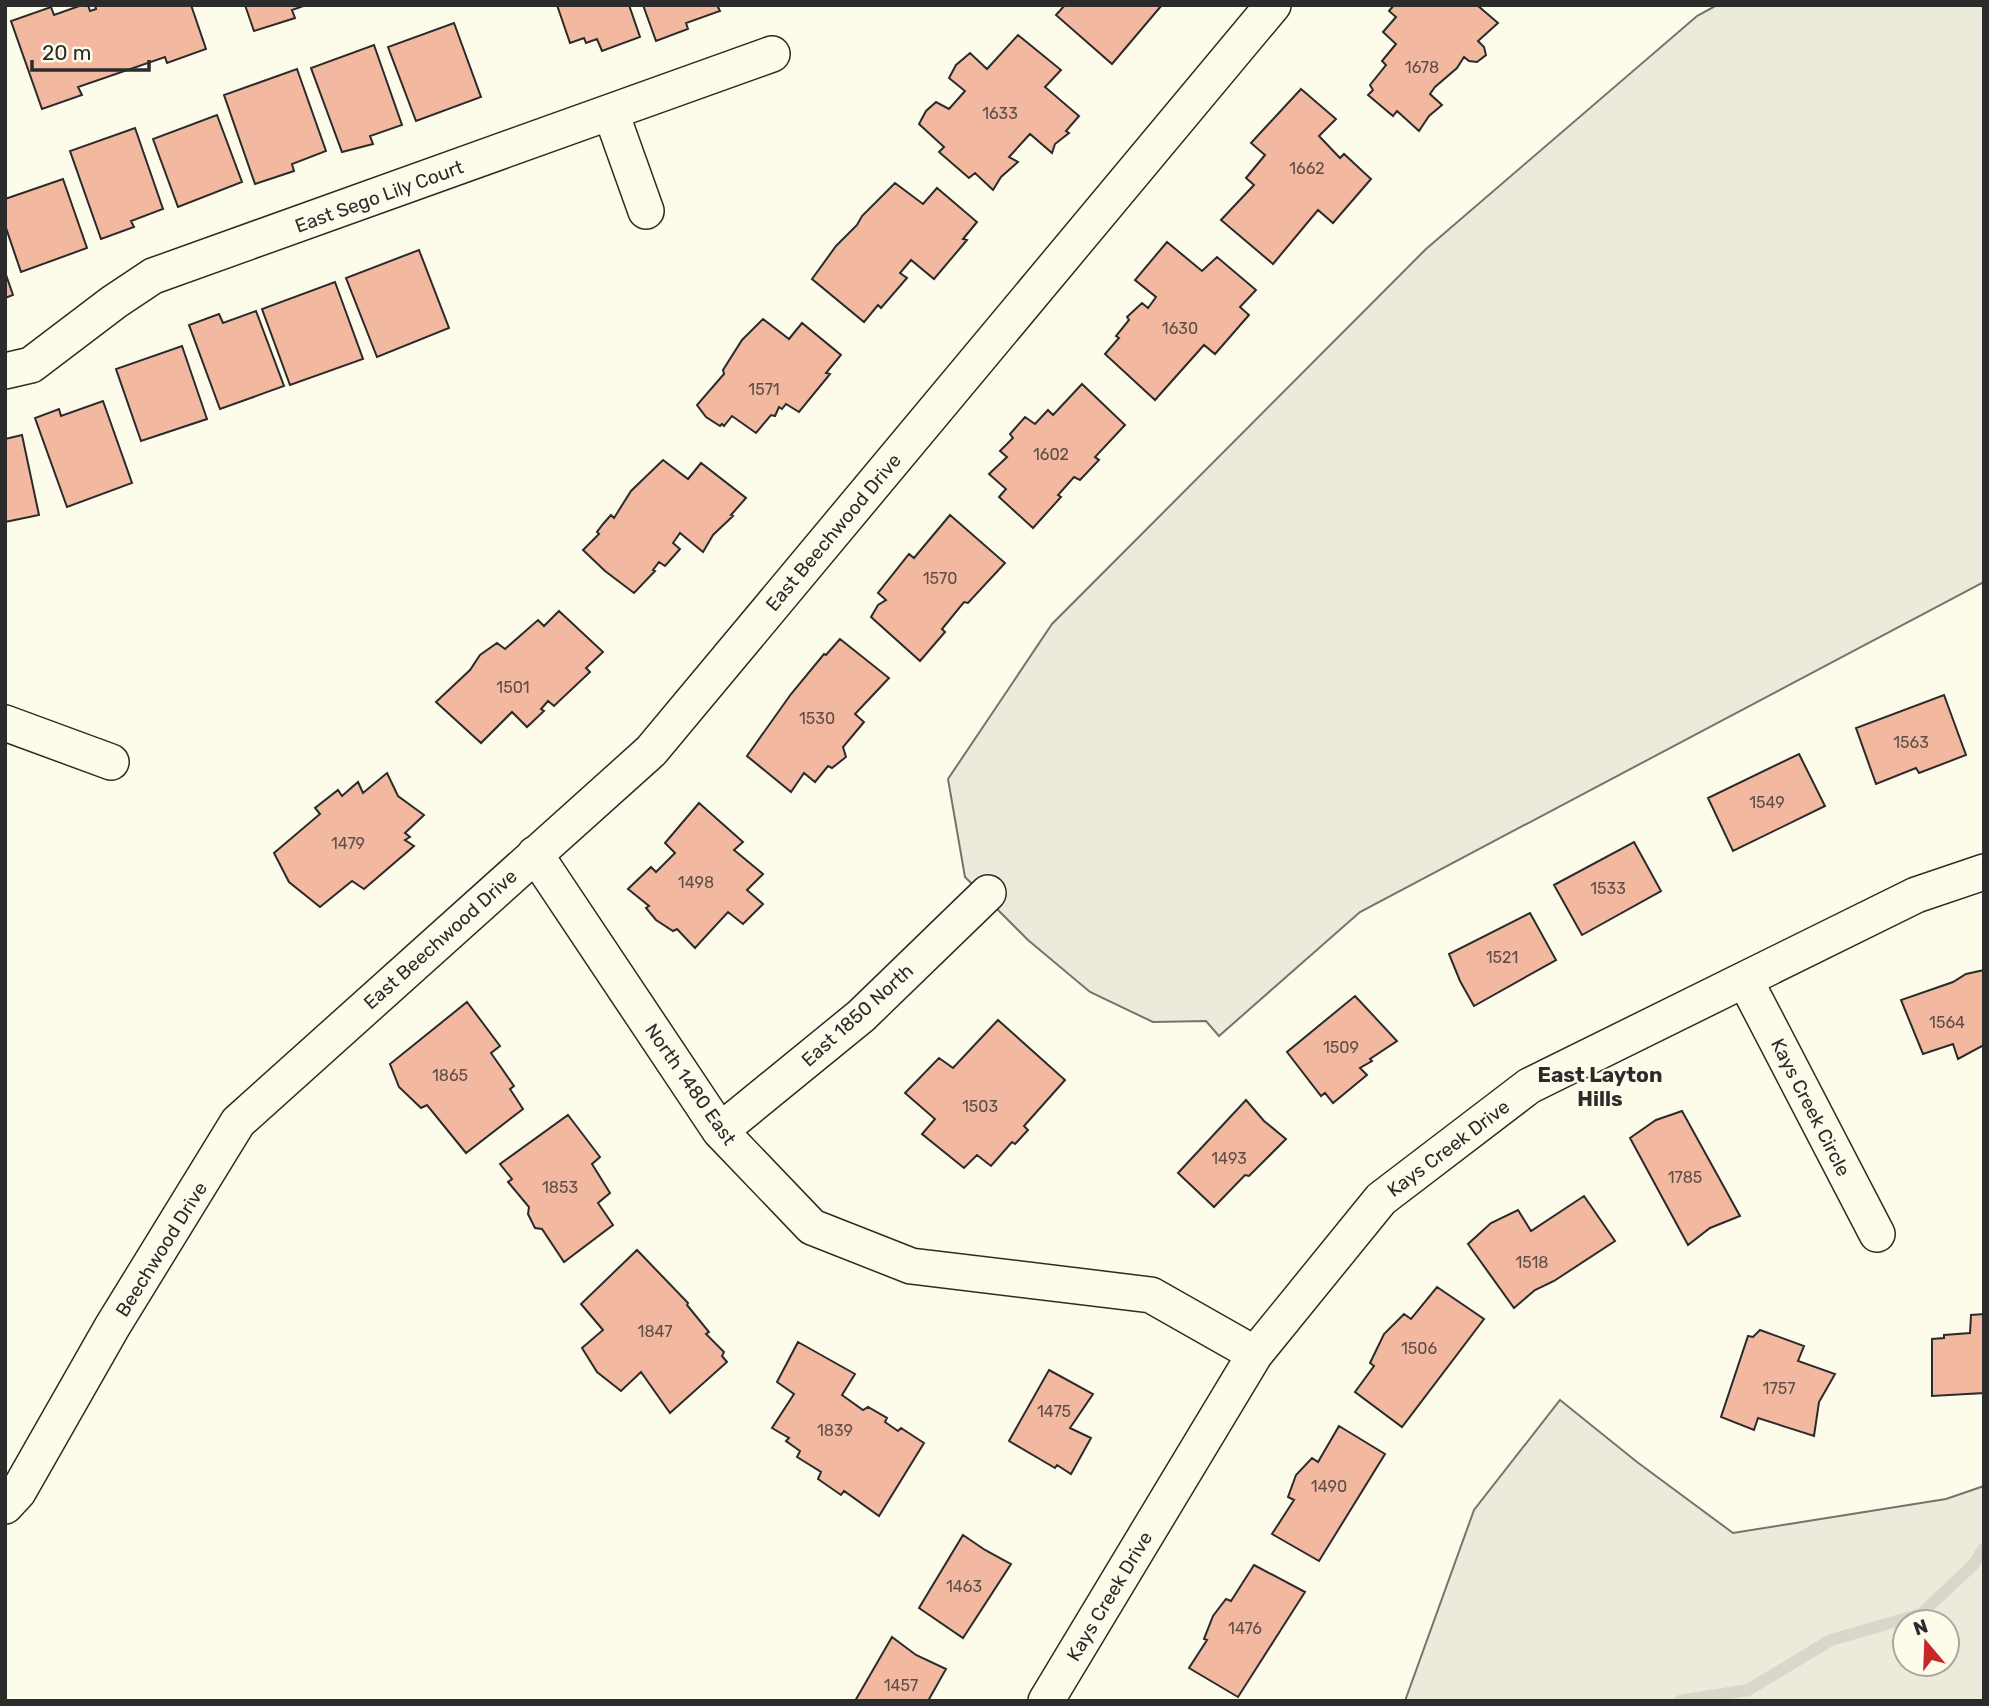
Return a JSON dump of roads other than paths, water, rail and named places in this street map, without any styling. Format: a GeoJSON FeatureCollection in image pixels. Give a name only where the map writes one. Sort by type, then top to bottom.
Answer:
{"type":"FeatureCollection","features":[{"type":"Feature","properties":{"kind":"street","name":"East Beechwood Drive"},"geometry":{"type":"LineString","coordinates":[[351,1019],[651,751],[1273,5]]}},
{"type":"Feature","properties":{"kind":"street","name":"East Sego Lily Court"},"geometry":{"type":"LineString","coordinates":[[5,372],[31,365],[153,276],[772,54]]}},
{"type":"Feature","properties":{"kind":"street"},"geometry":{"type":"LineString","coordinates":[[611,113],[646,211]]}},
{"type":"Feature","properties":{"kind":"street"},"geometry":{"type":"LineString","coordinates":[[5,723],[111,761]]}},
{"type":"Feature","properties":{"kind":"street","name":"North 1480 East"},"geometry":{"type":"LineString","coordinates":[[535,854],[720,1132],[811,1227],[911,1266],[1151,1295],[1255,1354]]}},
{"type":"Feature","properties":{"kind":"street","name":"Kays Creek Drive"},"geometry":{"type":"LineString","coordinates":[[1046,1701],[1255,1354],[1381,1199],[1530,1086],[1916,895],[1984,872]]}},
{"type":"Feature","properties":{"kind":"street","name":"East 1850 North"},"geometry":{"type":"LineString","coordinates":[[720,1132],[861,1016],[988,893]]}},
{"type":"Feature","properties":{"kind":"street","name":"Kays Creek Circle"},"geometry":{"type":"LineString","coordinates":[[1745,980],[1877,1234]]}},
{"type":"Feature","properties":{"kind":"street","name":"Beechwood Drive"},"geometry":{"type":"LineString","coordinates":[[5,1506],[18,1492],[112,1327],[238,1122],[351,1019]]}},
{"type":"Feature","properties":{"kind":"waterway"},"geometry":{"type":"LineString","coordinates":[[1680,1701],[1748,1690],[1831,1640],[1921,1614],[1973,1565],[1984,1548]]}},
{"type":"Feature","properties":{"kind":"district","name":"East Layton Hills"},"geometry":{"type":"Point","coordinates":[1600,1087]}}]}
